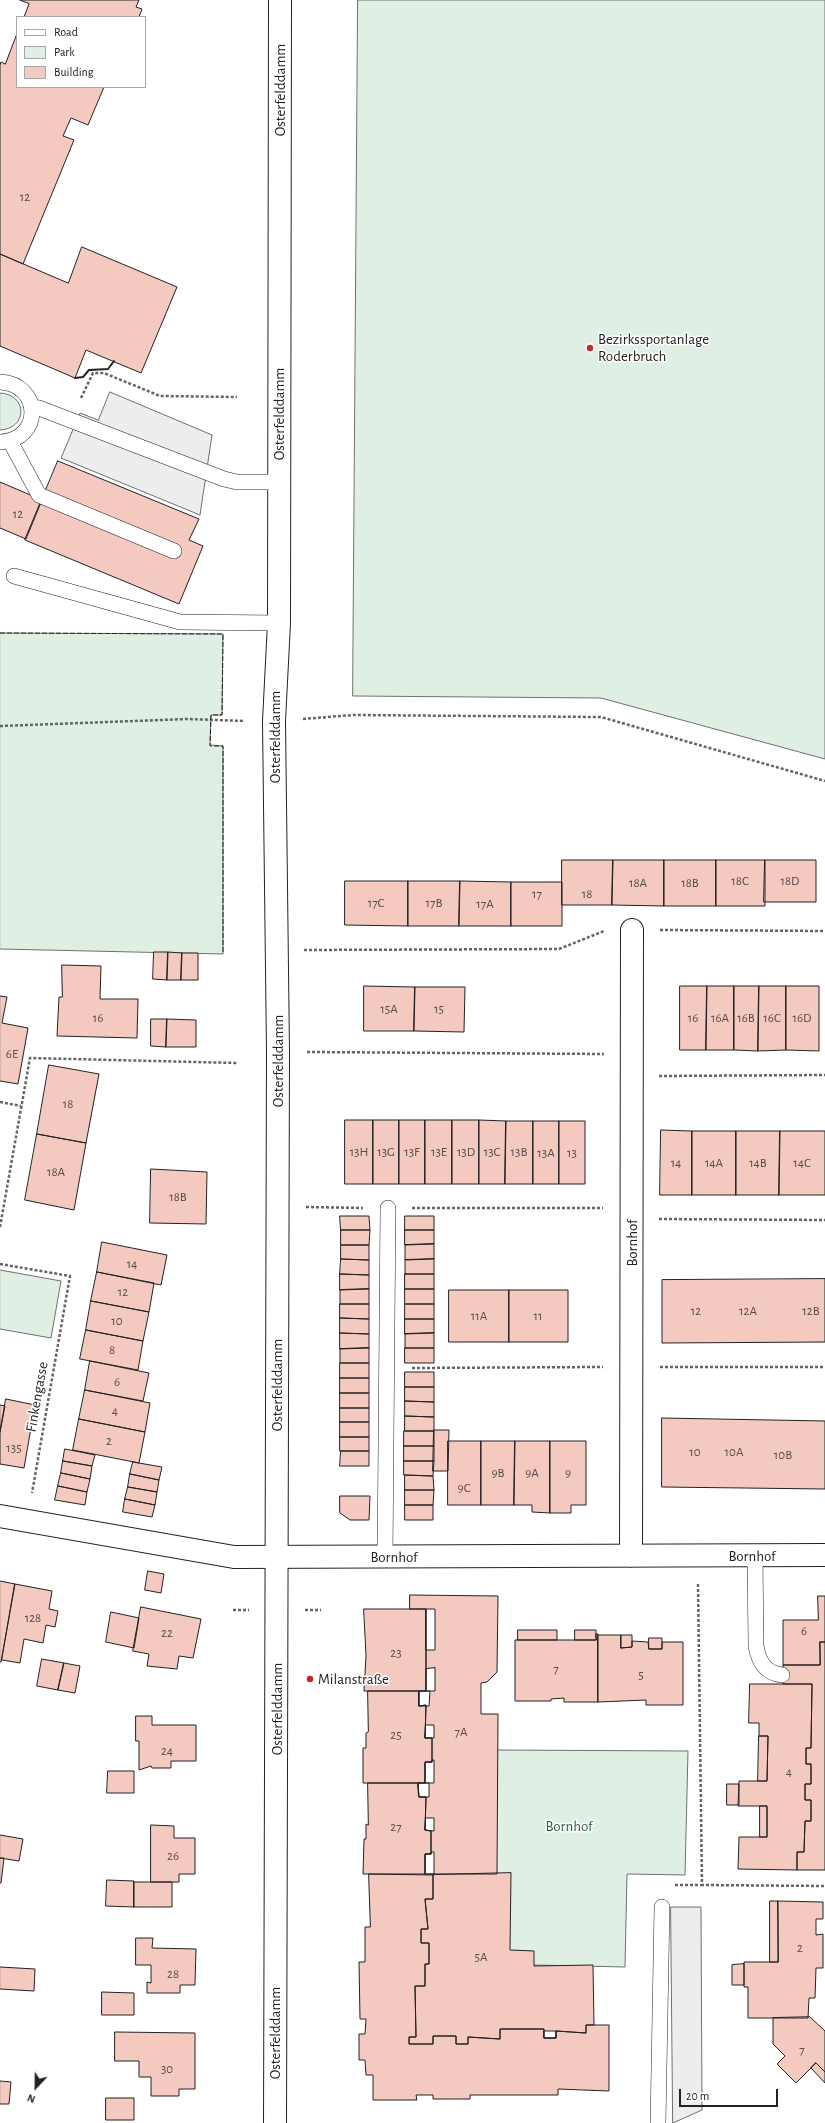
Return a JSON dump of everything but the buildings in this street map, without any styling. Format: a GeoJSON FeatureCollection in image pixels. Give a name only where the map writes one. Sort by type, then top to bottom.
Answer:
{"type":"FeatureCollection","features":[{"type":"Feature","properties":{"kind":"street","name":"Osterfelddamm"},"geometry":{"type":"LineString","coordinates":[[275,2123],[278,950],[274,721],[279,623],[280,0]]}},
{"type":"Feature","properties":{"kind":"street","name":"Bornhof"},"geometry":{"type":"LineString","coordinates":[[632,930],[632,1556]]}},
{"type":"Feature","properties":{"kind":"street"},"geometry":{"type":"LineString","coordinates":[[0,1516],[234,1557],[277,1557]]}},
{"type":"Feature","properties":{"kind":"street","name":"Bornhof"},"geometry":{"type":"LineString","coordinates":[[277,1557],[385,1558],[825,1555]]}},
{"type":"Feature","properties":{"kind":"lane"},"geometry":{"type":"LineString","coordinates":[[0,382],[15,385],[26,394],[32,407],[31,422],[23,434],[5,442],[39,495],[174,552]]}},
{"type":"Feature","properties":{"kind":"lane"},"geometry":{"type":"LineString","coordinates":[[32,407],[224,479],[237,482],[279,482]]}},
{"type":"Feature","properties":{"kind":"lane"},"geometry":{"type":"LineString","coordinates":[[14,576],[180,622],[279,623]]}},
{"type":"Feature","properties":{"kind":"lane"},"geometry":{"type":"LineString","coordinates":[[385,1558],[388,1208]]}},
{"type":"Feature","properties":{"kind":"lane"},"geometry":{"type":"LineString","coordinates":[[755,1556],[756,1646],[758,1657],[768,1671],[782,1675]]}},
{"type":"Feature","properties":{"kind":"lane"},"geometry":{"type":"LineString","coordinates":[[658,2123],[662,1907]]}},
{"type":"Feature","properties":{"kind":"path"},"geometry":{"type":"LineString","coordinates":[[74,395],[81,398],[93,372],[104,373],[160,396],[237,397]]}},
{"type":"Feature","properties":{"kind":"path"},"geometry":{"type":"LineString","coordinates":[[297,720],[353,715],[602,718],[825,782]]}},
{"type":"Feature","properties":{"kind":"path"},"geometry":{"type":"LineString","coordinates":[[0,726],[187,719],[237,721]]}},
{"type":"Feature","properties":{"kind":"path"},"geometry":{"type":"LineString","coordinates":[[278,950],[559,949],[607,929],[825,931]]}},
{"type":"Feature","properties":{"kind":"path"},"geometry":{"type":"LineString","coordinates":[[278,1052],[632,1054]]}},
{"type":"Feature","properties":{"kind":"path"},"geometry":{"type":"LineString","coordinates":[[0,1226],[30,1058],[237,1064]]}},
{"type":"Feature","properties":{"kind":"path"},"geometry":{"type":"LineString","coordinates":[[633,1076],[825,1076]]}},
{"type":"Feature","properties":{"kind":"path"},"geometry":{"type":"LineString","coordinates":[[0,1102],[21,1106]]}},
{"type":"Feature","properties":{"kind":"path"},"geometry":{"type":"LineString","coordinates":[[278,1207],[605,1208],[653,1219],[825,1220]]}},
{"type":"Feature","properties":{"kind":"path","name":"Finkengasse"},"geometry":{"type":"LineString","coordinates":[[0,1264],[70,1276],[27,1521]]}},
{"type":"Feature","properties":{"kind":"path"},"geometry":{"type":"LineString","coordinates":[[386,1368],[825,1367]]}},
{"type":"Feature","properties":{"kind":"path"},"geometry":{"type":"LineString","coordinates":[[698,1556],[702,1885],[825,1886]]}},
{"type":"Feature","properties":{"kind":"path"},"geometry":{"type":"LineString","coordinates":[[233,1610],[254,1611]]}},
{"type":"Feature","properties":{"kind":"path"},"geometry":{"type":"LineString","coordinates":[[302,1610],[321,1610]]}},
{"type":"Feature","properties":{"kind":"green space","name":"Bezirkssportanlage Roderbruch"},"geometry":{"type":"Polygon","coordinates":[[[358,0],[825,0],[825,759],[601,698],[353,696],[358,0]]]}},
{"type":"Feature","properties":{"kind":"green space"},"geometry":{"type":"Polygon","coordinates":[[[0,393],[9,395],[16,399],[20,405],[21,412],[20,418],[16,424],[9,428],[0,430],[0,393]]]}},
{"type":"Feature","properties":{"kind":"green space"},"geometry":{"type":"Polygon","coordinates":[[[0,633],[223,634],[222,715],[211,715],[210,745],[223,746],[223,954],[0,949],[0,633]]]}},
{"type":"Feature","properties":{"kind":"green space"},"geometry":{"type":"Polygon","coordinates":[[[0,1270],[61,1281],[51,1338],[0,1329],[0,1270]]]}},
{"type":"Feature","properties":{"kind":"green space","name":"Bornhof"},"geometry":{"type":"Polygon","coordinates":[[[495,1750],[688,1751],[685,1875],[627,1874],[625,1967],[489,1964],[495,1750]]]}},
{"type":"Feature","properties":{"kind":"shaded area"},"geometry":{"type":"Polygon","coordinates":[[[110,392],[212,435],[200,515],[61,458],[80,413],[98,420],[110,392]]]}},
{"type":"Feature","properties":{"kind":"shaded area"},"geometry":{"type":"Polygon","coordinates":[[[671,1907],[701,1907],[702,2110],[673,2123],[671,1907]]]}},
{"type":"Feature","properties":{"kind":"fence"},"geometry":{"type":"LineString","coordinates":[[0,633],[223,634],[222,715],[211,715],[210,746],[223,746],[223,954]]}},
{"type":"Feature","properties":{"kind":"wall"},"geometry":{"type":"LineString","coordinates":[[75,378],[83,377],[89,370],[108,369],[114,361]]}},
{"type":"Feature","properties":{"kind":"place","name":"Bezirkssportanlage Roderbruch"},"geometry":{"type":"Point","coordinates":[590,348]}},
{"type":"Feature","properties":{"kind":"place","name":"Milanstraße"},"geometry":{"type":"Point","coordinates":[310,1679]}}]}
